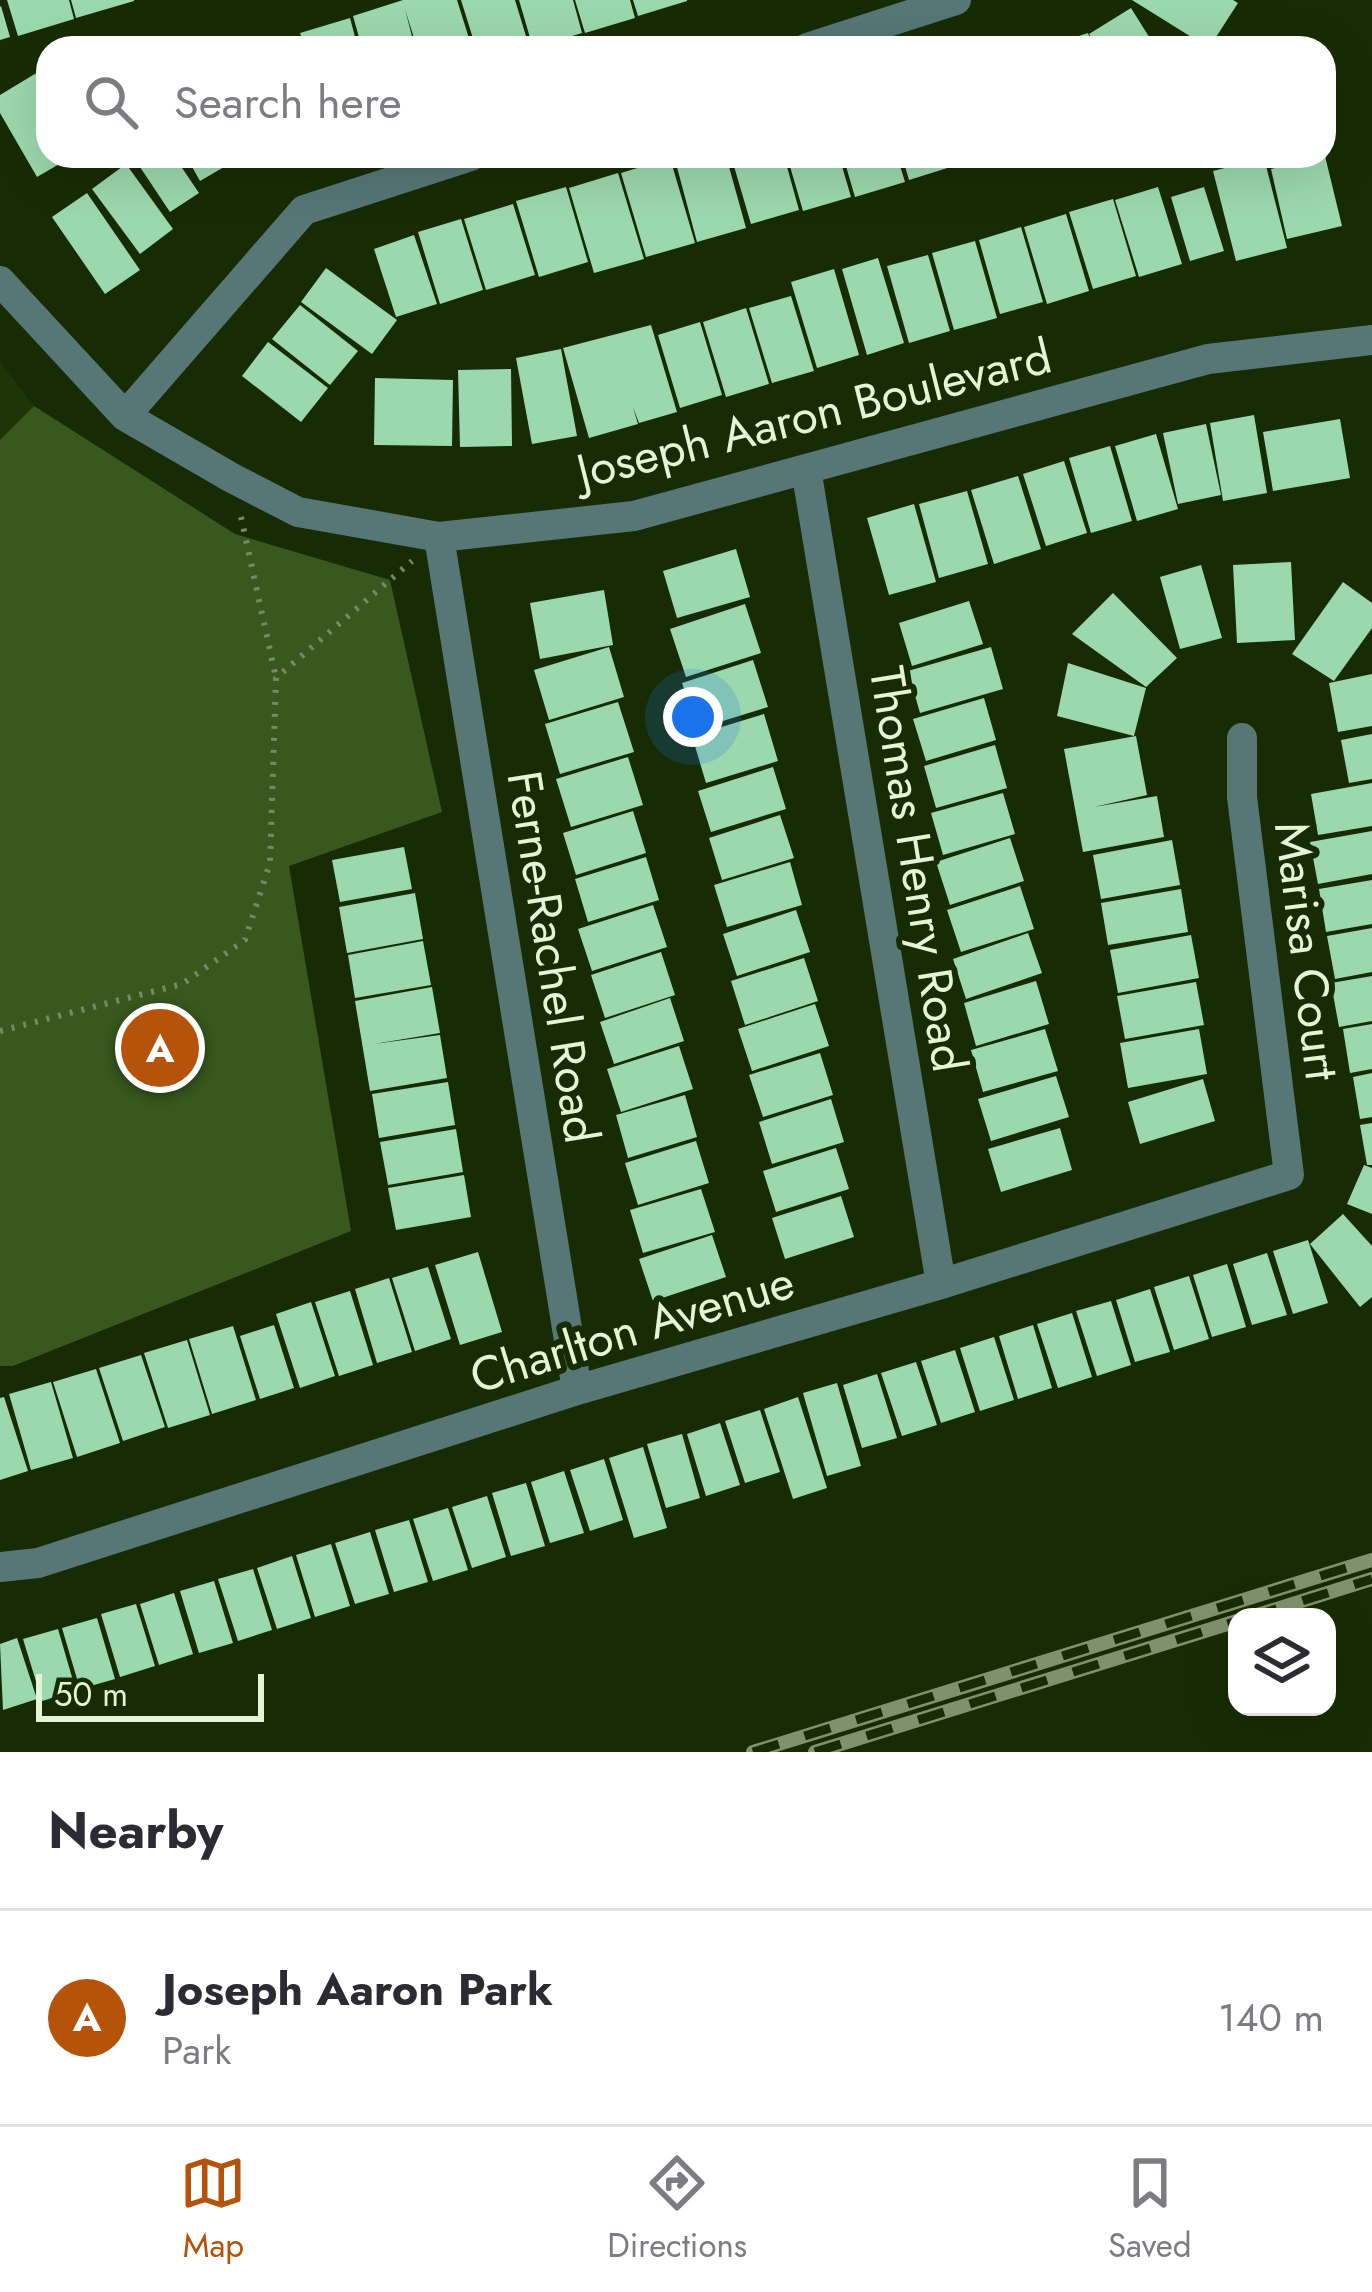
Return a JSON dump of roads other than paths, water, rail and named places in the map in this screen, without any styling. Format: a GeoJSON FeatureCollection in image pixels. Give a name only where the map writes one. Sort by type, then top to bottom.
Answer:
{"type":"FeatureCollection","features":[{"type":"Feature","properties":{"kind":"street"},"geometry":{"type":"LineString","coordinates":[[844,36],[956,0]]}},
{"type":"Feature","properties":{"kind":"street"},"geometry":{"type":"LineString","coordinates":[[125,416],[304,210],[434,168]]}},
{"type":"Feature","properties":{"kind":"street","name":"Joseph Aaron Boulevard"},"geometry":{"type":"LineString","coordinates":[[0,281],[125,416],[298,512],[439,537],[634,515],[1208,359],[1372,340]]}},
{"type":"Feature","properties":{"kind":"street","name":"Thomas Henry Road"},"geometry":{"type":"LineString","coordinates":[[806,469],[941,1285]]}},
{"type":"Feature","properties":{"kind":"street","name":"Ferne-Rachel Road"},"geometry":{"type":"LineString","coordinates":[[439,537],[577,1390]]}},
{"type":"Feature","properties":{"kind":"street","name":"Marisa Court"},"geometry":{"type":"LineString","coordinates":[[1242,737],[1242,796],[1289,1175]]}},
{"type":"Feature","properties":{"kind":"street","name":"Charlton Avenue"},"geometry":{"type":"LineString","coordinates":[[0,1567],[38,1562],[577,1390],[941,1285],[1289,1175]]}},
{"type":"Feature","properties":{"kind":"railway"},"geometry":{"type":"LineString","coordinates":[[753,1752],[1372,1560]]}},
{"type":"Feature","properties":{"kind":"railway"},"geometry":{"type":"LineString","coordinates":[[1280,1608],[1372,1579]]}},
{"type":"Feature","properties":{"kind":"railway"},"geometry":{"type":"LineString","coordinates":[[815,1752],[1228,1624]]}},
{"type":"Feature","properties":{"kind":"place","name":"Joseph Aaron Park"},"geometry":{"type":"Point","coordinates":[160,1048]}}]}
